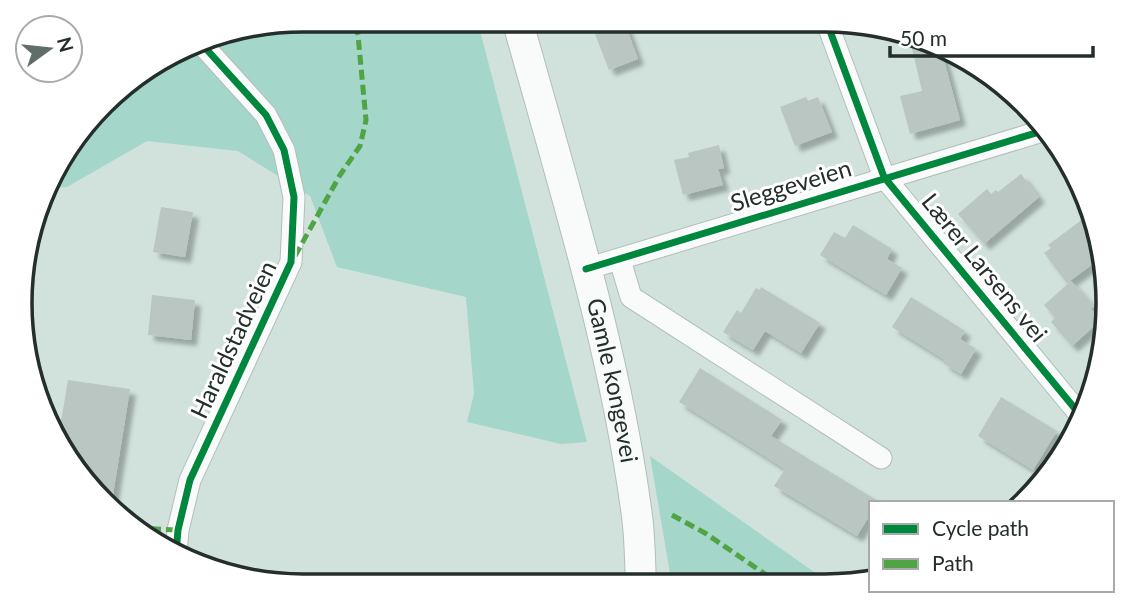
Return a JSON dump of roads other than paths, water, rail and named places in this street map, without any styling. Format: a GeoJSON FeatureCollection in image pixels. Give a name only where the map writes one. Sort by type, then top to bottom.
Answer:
{"type":"FeatureCollection","features":[{"type":"Feature","properties":{"kind":"main road","name":"Gamle kongevei"},"geometry":{"type":"LineString","coordinates":[[521,32],[586,269],[622,425],[637,518],[640,574]]}},
{"type":"Feature","properties":{"kind":"street","name":"Lærer Larsens vei"},"geometry":{"type":"LineString","coordinates":[[830,32],[884,177],[1075,409]]}},
{"type":"Feature","properties":{"kind":"street","name":"Haraldstadveien"},"geometry":{"type":"LineString","coordinates":[[177,544],[190,480],[291,262],[293,249],[294,197],[284,150],[266,115],[207,49]]}},
{"type":"Feature","properties":{"kind":"street","name":"Sleggeveien"},"geometry":{"type":"LineString","coordinates":[[586,269],[1036,133]]}},
{"type":"Feature","properties":{"kind":"street"},"geometry":{"type":"LineString","coordinates":[[620,260],[631,297],[881,458]]}}]}
